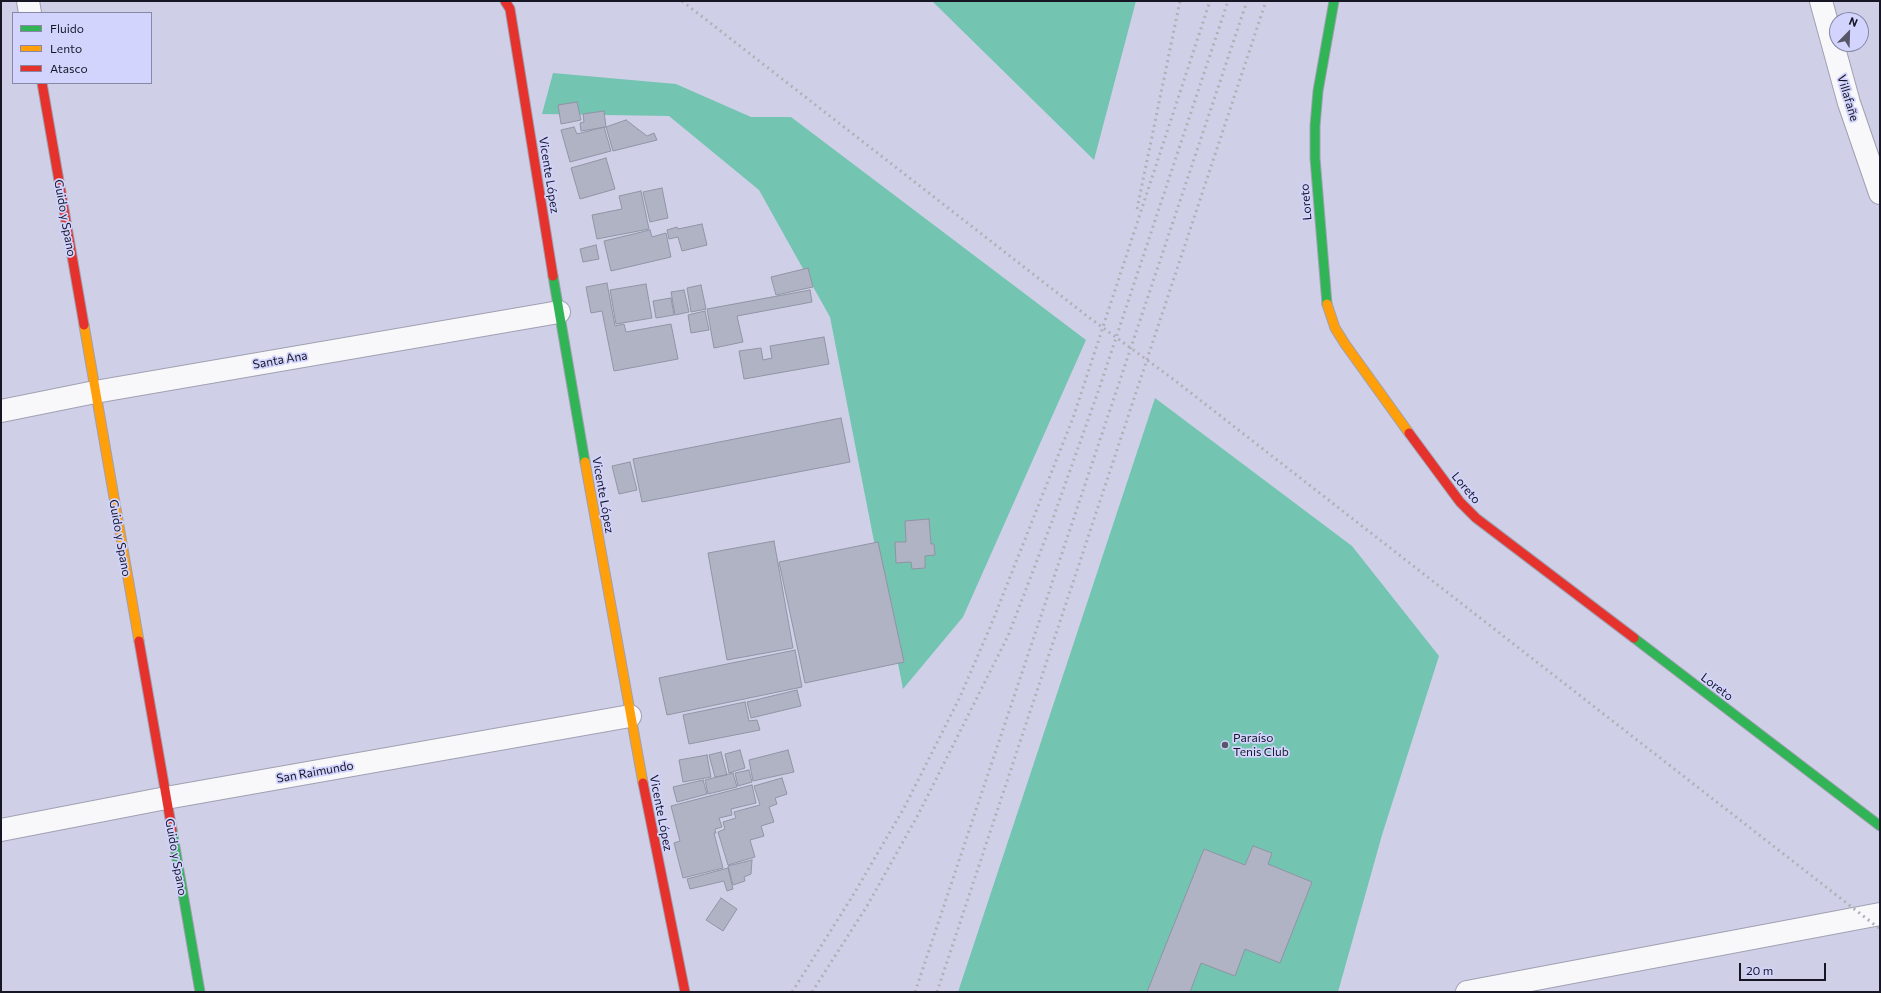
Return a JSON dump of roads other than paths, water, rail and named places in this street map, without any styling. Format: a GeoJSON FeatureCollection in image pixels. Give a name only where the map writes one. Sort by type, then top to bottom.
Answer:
{"type":"FeatureCollection","features":[{"type":"Feature","properties":{"kind":"street"},"geometry":{"type":"LineString","coordinates":[[28,1],[30,12]]}},
{"type":"Feature","properties":{"kind":"street","name":"Vicente López"},"geometry":{"type":"LineString","coordinates":[[505,1],[510,9],[559,312],[630,716],[684,992]]}},
{"type":"Feature","properties":{"kind":"street","name":"Loreto"},"geometry":{"type":"LineString","coordinates":[[1334,1],[1318,91],[1315,126],[1315,158],[1327,304],[1336,328],[1345,344],[1460,502],[1476,518],[1880,826]]}},
{"type":"Feature","properties":{"kind":"street","name":"Villafañe"},"geometry":{"type":"LineString","coordinates":[[1820,1],[1849,103],[1880,193]]}},
{"type":"Feature","properties":{"kind":"street","name":"Guido y Spano"},"geometry":{"type":"LineString","coordinates":[[42,84],[200,992]]}},
{"type":"Feature","properties":{"kind":"street","name":"Santa Ana"},"geometry":{"type":"LineString","coordinates":[[1,410],[95,392],[559,312]]}},
{"type":"Feature","properties":{"kind":"street","name":"San Raimundo"},"geometry":{"type":"LineString","coordinates":[[1,830],[166,798],[630,716]]}},
{"type":"Feature","properties":{"kind":"street"},"geometry":{"type":"LineString","coordinates":[[1467,992],[1512,988],[1880,914]]}},
{"type":"Feature","properties":{"kind":"railway"},"geometry":{"type":"LineString","coordinates":[[682,1],[1087,316],[1173,379],[1880,929]]}},
{"type":"Feature","properties":{"kind":"railway"},"geometry":{"type":"LineString","coordinates":[[1137,209],[1180,1]]}},
{"type":"Feature","properties":{"kind":"railway"},"geometry":{"type":"LineString","coordinates":[[792,992],[852,897],[904,808],[959,699],[991,625],[1073,418],[1210,1]]}},
{"type":"Feature","properties":{"kind":"railway"},"geometry":{"type":"LineString","coordinates":[[812,992],[867,906],[918,815],[1008,636],[1051,524],[1099,389],[1228,1]]}},
{"type":"Feature","properties":{"kind":"railway"},"geometry":{"type":"LineString","coordinates":[[915,992],[1247,1]]}},
{"type":"Feature","properties":{"kind":"railway"},"geometry":{"type":"LineString","coordinates":[[937,992],[1266,1]]}},
{"type":"Feature","properties":{"kind":"place","name":"Paraíso Tenis Club"},"geometry":{"type":"Point","coordinates":[1225,745]}}]}
